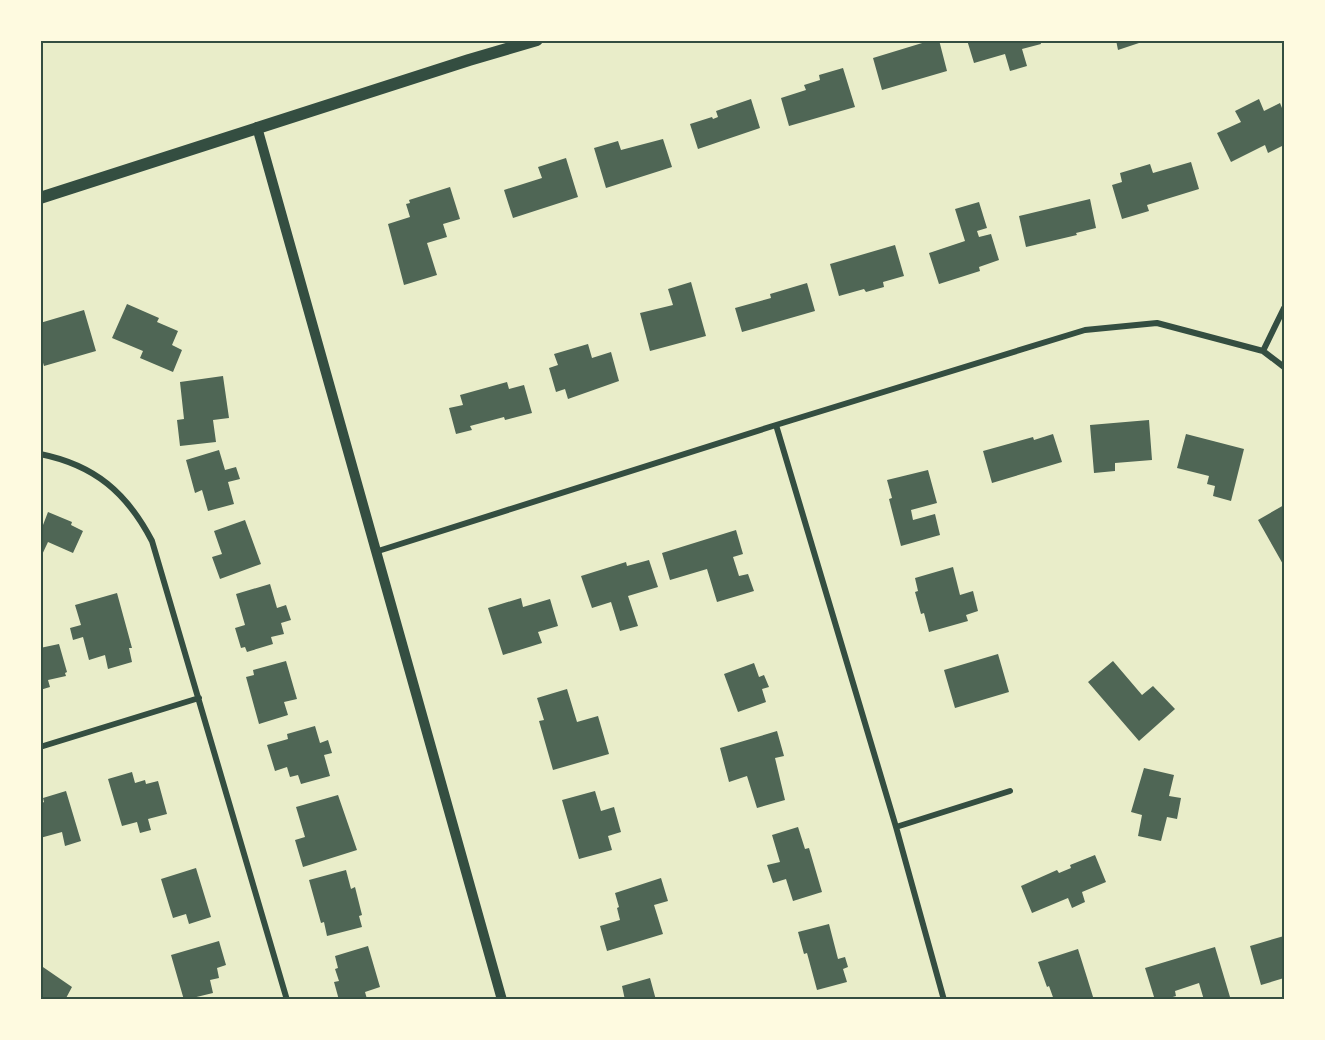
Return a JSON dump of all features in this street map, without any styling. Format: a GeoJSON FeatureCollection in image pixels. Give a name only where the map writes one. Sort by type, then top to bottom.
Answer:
{"type":"FeatureCollection","features":[{"type":"Feature","properties":{"kind":"main road"},"geometry":{"type":"LineString","coordinates":[[40,198],[257,127],[537,40]]}},
{"type":"Feature","properties":{"kind":"street"},"geometry":{"type":"LineString","coordinates":[[257,127],[502,999]]}},
{"type":"Feature","properties":{"kind":"street"},"geometry":{"type":"LineString","coordinates":[[1263,351],[1284,308]]}},
{"type":"Feature","properties":{"kind":"street"},"geometry":{"type":"LineString","coordinates":[[375,552],[1085,330],[1157,323],[1263,351],[1284,367]]}},
{"type":"Feature","properties":{"kind":"street"},"geometry":{"type":"LineString","coordinates":[[776,425],[896,827],[944,999]]}},
{"type":"Feature","properties":{"kind":"street"},"geometry":{"type":"LineString","coordinates":[[40,454],[55,457],[82,468],[113,487],[130,504],[152,541],[287,999]]}},
{"type":"Feature","properties":{"kind":"street"},"geometry":{"type":"LineString","coordinates":[[40,747],[199,698]]}},
{"type":"Feature","properties":{"kind":"street"},"geometry":{"type":"LineString","coordinates":[[896,827],[1010,792]]}},
{"type":"Feature","properties":{"kind":"building"},"geometry":{"type":"Polygon","coordinates":[[[932,40],[939,40],[947,71],[882,90],[873,58],[932,40]]]}},
{"type":"Feature","properties":{"kind":"building"},"geometry":{"type":"Polygon","coordinates":[[[967,40],[1040,40],[1041,44],[1022,49],[1027,66],[1010,71],[1005,54],[974,63],[967,40]]]}},
{"type":"Feature","properties":{"kind":"building"},"geometry":{"type":"Polygon","coordinates":[[[1116,40],[1145,40],[1145,41],[1118,50],[1116,40]]]}},
{"type":"Feature","properties":{"kind":"building"},"geometry":{"type":"Polygon","coordinates":[[[843,68],[855,107],[789,126],[781,98],[806,90],[804,85],[820,80],[819,75],[843,68]]]}},
{"type":"Feature","properties":{"kind":"building"},"geometry":{"type":"Polygon","coordinates":[[[751,99],[760,128],[698,149],[690,124],[718,117],[716,111],[751,99]]]}},
{"type":"Feature","properties":{"kind":"building"},"geometry":{"type":"Polygon","coordinates":[[[1259,99],[1264,111],[1280,103],[1284,113],[1284,145],[1268,153],[1265,145],[1231,162],[1217,133],[1241,122],[1235,111],[1259,99]]]}},
{"type":"Feature","properties":{"kind":"building"},"geometry":{"type":"Polygon","coordinates":[[[663,139],[672,167],[606,188],[594,148],[618,141],[621,150],[663,139]]]}},
{"type":"Feature","properties":{"kind":"building"},"geometry":{"type":"Polygon","coordinates":[[[566,158],[578,197],[513,218],[504,190],[542,178],[538,167],[566,158]]]}},
{"type":"Feature","properties":{"kind":"building"},"geometry":{"type":"Polygon","coordinates":[[[1191,162],[1199,189],[1147,205],[1149,211],[1122,219],[1112,185],[1122,182],[1120,173],[1150,164],[1153,173],[1191,162]]]}},
{"type":"Feature","properties":{"kind":"building"},"geometry":{"type":"Polygon","coordinates":[[[450,187],[460,219],[443,224],[447,237],[427,243],[437,275],[404,285],[388,224],[410,217],[406,204],[410,203],[409,200],[450,187]]]}},
{"type":"Feature","properties":{"kind":"building"},"geometry":{"type":"Polygon","coordinates":[[[1090,199],[1096,228],[1026,247],[1019,216],[1090,199]]]}},
{"type":"Feature","properties":{"kind":"building"},"geometry":{"type":"Polygon","coordinates":[[[979,202],[987,228],[977,231],[979,237],[991,234],[999,260],[979,267],[980,271],[939,284],[929,253],[965,241],[955,209],[979,202]]]}},
{"type":"Feature","properties":{"kind":"building"},"geometry":{"type":"Polygon","coordinates":[[[895,245],[904,276],[883,282],[884,287],[866,292],[864,289],[839,296],[830,264],[895,245]]]}},
{"type":"Feature","properties":{"kind":"building"},"geometry":{"type":"Polygon","coordinates":[[[691,282],[706,336],[650,351],[640,313],[673,305],[668,289],[691,282]]]}},
{"type":"Feature","properties":{"kind":"building"},"geometry":{"type":"Polygon","coordinates":[[[807,283],[815,311],[742,332],[735,308],[771,298],[770,294],[807,283]]]}},
{"type":"Feature","properties":{"kind":"building"},"geometry":{"type":"Polygon","coordinates":[[[127,304],[159,318],[157,322],[178,331],[172,345],[182,350],[173,372],[140,358],[143,351],[112,338],[127,304]]]}},
{"type":"Feature","properties":{"kind":"building"},"geometry":{"type":"Polygon","coordinates":[[[84,310],[96,351],[44,366],[40,353],[40,323],[84,310]]]}},
{"type":"Feature","properties":{"kind":"building"},"geometry":{"type":"Polygon","coordinates":[[[588,344],[592,358],[611,352],[619,381],[568,399],[565,389],[556,392],[549,368],[558,365],[554,354],[588,344]]]}},
{"type":"Feature","properties":{"kind":"building"},"geometry":{"type":"Polygon","coordinates":[[[223,376],[229,418],[213,420],[216,442],[180,446],[177,420],[184,419],[180,382],[223,376]]]}},
{"type":"Feature","properties":{"kind":"building"},"geometry":{"type":"Polygon","coordinates":[[[507,382],[509,389],[524,385],[532,413],[505,420],[504,417],[470,426],[472,430],[456,434],[449,408],[463,405],[460,395],[507,382]]]}},
{"type":"Feature","properties":{"kind":"building"},"geometry":{"type":"Polygon","coordinates":[[[1149,420],[1152,460],[1115,463],[1115,471],[1094,473],[1090,425],[1149,420]]]}},
{"type":"Feature","properties":{"kind":"building"},"geometry":{"type":"Polygon","coordinates":[[[1053,434],[1062,462],[992,483],[983,451],[1033,437],[1034,440],[1053,434]]]}},
{"type":"Feature","properties":{"kind":"building"},"geometry":{"type":"Polygon","coordinates":[[[1186,434],[1244,449],[1231,501],[1213,496],[1215,486],[1207,484],[1209,476],[1177,468],[1186,434]]]}},
{"type":"Feature","properties":{"kind":"building"},"geometry":{"type":"Polygon","coordinates":[[[219,450],[225,470],[236,467],[240,479],[228,482],[234,504],[208,511],[202,490],[195,493],[186,460],[219,450]]]}},
{"type":"Feature","properties":{"kind":"building"},"geometry":{"type":"Polygon","coordinates":[[[928,470],[937,503],[911,510],[913,520],[935,514],[940,535],[901,546],[889,499],[892,498],[887,480],[928,470]]]}},
{"type":"Feature","properties":{"kind":"building"},"geometry":{"type":"Polygon","coordinates":[[[1284,505],[1284,566],[1258,520],[1284,505]]]}},
{"type":"Feature","properties":{"kind":"building"},"geometry":{"type":"Polygon","coordinates":[[[48,512],[72,522],[71,525],[83,531],[73,553],[48,542],[40,559],[40,523],[43,525],[48,512]]]}},
{"type":"Feature","properties":{"kind":"building"},"geometry":{"type":"Polygon","coordinates":[[[245,520],[261,564],[220,579],[212,557],[222,554],[214,531],[245,520]]]}},
{"type":"Feature","properties":{"kind":"building"},"geometry":{"type":"Polygon","coordinates":[[[736,530],[743,554],[733,557],[739,576],[748,574],[754,591],[717,602],[707,569],[670,580],[662,553],[736,530]]]}},
{"type":"Feature","properties":{"kind":"building"},"geometry":{"type":"Polygon","coordinates":[[[649,560],[658,587],[628,596],[638,626],[620,631],[611,602],[592,608],[581,576],[626,562],[627,566],[649,560]]]}},
{"type":"Feature","properties":{"kind":"building"},"geometry":{"type":"Polygon","coordinates":[[[953,567],[960,595],[973,591],[978,611],[966,615],[968,621],[929,632],[915,592],[918,591],[915,578],[953,567]]]}},
{"type":"Feature","properties":{"kind":"building"},"geometry":{"type":"Polygon","coordinates":[[[270,584],[277,608],[286,605],[291,620],[281,623],[284,634],[271,637],[273,644],[247,652],[245,647],[241,648],[235,628],[245,625],[236,594],[270,584]]]}},
{"type":"Feature","properties":{"kind":"building"},"geometry":{"type":"Polygon","coordinates":[[[117,593],[132,648],[129,648],[132,662],[108,669],[105,655],[89,660],[83,637],[73,640],[70,628],[81,625],[75,605],[117,593]]]}},
{"type":"Feature","properties":{"kind":"building"},"geometry":{"type":"Polygon","coordinates":[[[521,598],[523,607],[550,599],[558,626],[538,632],[542,643],[503,655],[488,608],[521,598]]]}},
{"type":"Feature","properties":{"kind":"building"},"geometry":{"type":"Polygon","coordinates":[[[59,644],[67,672],[66,676],[48,680],[50,687],[40,690],[40,648],[59,644]]]}},
{"type":"Feature","properties":{"kind":"building"},"geometry":{"type":"Polygon","coordinates":[[[998,654],[1009,692],[955,708],[944,670],[998,654]]]}},
{"type":"Feature","properties":{"kind":"building"},"geometry":{"type":"Polygon","coordinates":[[[286,661],[297,699],[284,702],[288,715],[259,724],[246,677],[254,675],[253,670],[286,661]]]}},
{"type":"Feature","properties":{"kind":"building"},"geometry":{"type":"Polygon","coordinates":[[[1113,661],[1142,695],[1153,686],[1175,709],[1139,741],[1088,682],[1113,661]]]}},
{"type":"Feature","properties":{"kind":"building"},"geometry":{"type":"Polygon","coordinates":[[[754,663],[759,677],[764,675],[769,687],[762,689],[766,702],[738,712],[724,674],[754,663]]]}},
{"type":"Feature","properties":{"kind":"building"},"geometry":{"type":"Polygon","coordinates":[[[567,689],[577,722],[598,716],[609,754],[553,770],[539,721],[544,720],[537,698],[567,689]]]}},
{"type":"Feature","properties":{"kind":"building"},"geometry":{"type":"Polygon","coordinates":[[[315,726],[320,743],[328,740],[332,753],[324,755],[330,776],[301,784],[298,775],[290,777],[287,767],[275,771],[267,745],[288,739],[287,734],[315,726]]]}},
{"type":"Feature","properties":{"kind":"building"},"geometry":{"type":"Polygon","coordinates":[[[777,731],[784,756],[775,758],[785,800],[757,808],[747,776],[729,782],[720,748],[777,731]]]}},
{"type":"Feature","properties":{"kind":"building"},"geometry":{"type":"Polygon","coordinates":[[[1144,768],[1174,775],[1169,796],[1181,798],[1177,819],[1167,817],[1161,841],[1138,836],[1142,815],[1131,812],[1144,768]]]}},
{"type":"Feature","properties":{"kind":"building"},"geometry":{"type":"Polygon","coordinates":[[[132,772],[135,783],[145,780],[146,784],[158,781],[167,814],[148,819],[151,830],[140,833],[137,822],[122,826],[108,779],[132,772]]]}},
{"type":"Feature","properties":{"kind":"building"},"geometry":{"type":"Polygon","coordinates":[[[66,791],[81,841],[65,846],[62,832],[40,838],[40,804],[44,802],[43,798],[66,791]]]}},
{"type":"Feature","properties":{"kind":"building"},"geometry":{"type":"Polygon","coordinates":[[[595,791],[601,811],[614,807],[621,832],[608,836],[612,850],[579,859],[562,800],[595,791]]]}},
{"type":"Feature","properties":{"kind":"building"},"geometry":{"type":"Polygon","coordinates":[[[338,795],[357,850],[303,867],[295,840],[305,837],[296,807],[338,795]]]}},
{"type":"Feature","properties":{"kind":"building"},"geometry":{"type":"Polygon","coordinates":[[[798,827],[805,849],[809,848],[822,892],[793,901],[786,879],[773,883],[767,865],[780,862],[772,835],[798,827]]]}},
{"type":"Feature","properties":{"kind":"building"},"geometry":{"type":"Polygon","coordinates":[[[1095,855],[1106,882],[1082,892],[1085,902],[1072,908],[1068,898],[1032,913],[1021,886],[1057,870],[1059,873],[1071,868],[1070,865],[1095,855]]]}},
{"type":"Feature","properties":{"kind":"building"},"geometry":{"type":"Polygon","coordinates":[[[196,868],[211,917],[189,924],[186,914],[173,918],[161,879],[196,868]]]}},
{"type":"Feature","properties":{"kind":"building"},"geometry":{"type":"Polygon","coordinates":[[[346,870],[351,889],[355,887],[362,915],[359,916],[362,927],[327,936],[309,880],[346,870]]]}},
{"type":"Feature","properties":{"kind":"building"},"geometry":{"type":"Polygon","coordinates":[[[661,878],[668,901],[654,905],[663,934],[607,951],[600,926],[620,920],[615,893],[661,878]]]}},
{"type":"Feature","properties":{"kind":"building"},"geometry":{"type":"Polygon","coordinates":[[[829,924],[838,959],[845,957],[848,967],[843,969],[847,982],[817,990],[807,953],[804,954],[798,932],[829,924]]]}},
{"type":"Feature","properties":{"kind":"building"},"geometry":{"type":"Polygon","coordinates":[[[1284,936],[1284,978],[1261,985],[1250,946],[1284,936]]]}},
{"type":"Feature","properties":{"kind":"building"},"geometry":{"type":"Polygon","coordinates":[[[219,941],[226,965],[217,968],[219,978],[210,980],[213,993],[184,1000],[171,955],[219,941]]]}},
{"type":"Feature","properties":{"kind":"building"},"geometry":{"type":"Polygon","coordinates":[[[368,946],[380,987],[365,992],[367,999],[339,1000],[334,982],[339,981],[335,969],[338,968],[335,956],[368,946]]]}},
{"type":"Feature","properties":{"kind":"building"},"geometry":{"type":"Polygon","coordinates":[[[1215,947],[1230,997],[1224,1000],[1204,1000],[1199,983],[1175,991],[1176,996],[1155,1000],[1145,968],[1215,947]]]}},
{"type":"Feature","properties":{"kind":"building"},"geometry":{"type":"Polygon","coordinates":[[[1078,949],[1094,1000],[1054,1000],[1038,962],[1078,949]]]}},
{"type":"Feature","properties":{"kind":"building"},"geometry":{"type":"Polygon","coordinates":[[[40,965],[72,987],[65,1000],[40,1000],[40,965]]]}},
{"type":"Feature","properties":{"kind":"building"},"geometry":{"type":"Polygon","coordinates":[[[650,978],[656,1000],[625,1000],[622,986],[650,978]]]}}]}
